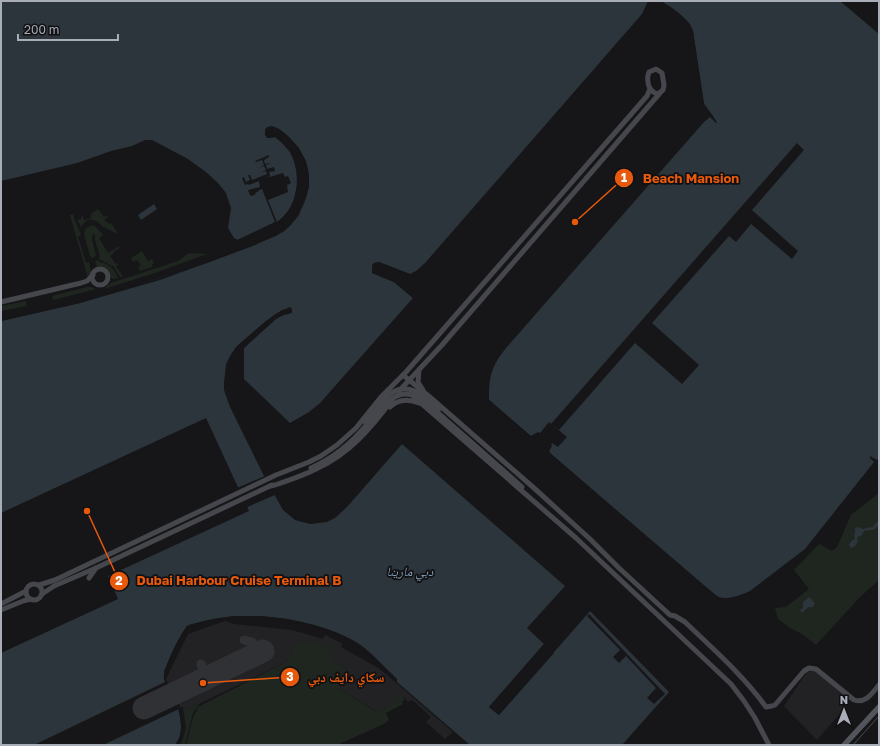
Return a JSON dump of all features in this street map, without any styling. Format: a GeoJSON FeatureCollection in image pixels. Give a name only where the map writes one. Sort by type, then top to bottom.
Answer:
{"type":"FeatureCollection","features":[{"type":"Feature","properties":{"kind":"main road"},"geometry":{"type":"LineString","coordinates":[[844,745],[879,707]]}},
{"type":"Feature","properties":{"kind":"street"},"geometry":{"type":"LineString","coordinates":[[1,604],[26,591],[31,584],[39,585],[55,580],[267,480],[309,462],[338,445],[356,428],[489,278],[637,107],[648,94],[650,89],[648,74],[653,69],[658,70],[663,75],[663,90],[403,387],[360,439],[335,459],[314,470],[270,486]]}},
{"type":"Feature","properties":{"kind":"street"},"geometry":{"type":"LineString","coordinates":[[650,89],[654,93],[660,93]]}},
{"type":"Feature","properties":{"kind":"street"},"geometry":{"type":"LineString","coordinates":[[636,121],[642,111],[641,108],[637,107]]}},
{"type":"Feature","properties":{"kind":"street"},"geometry":{"type":"LineString","coordinates":[[587,164],[588,158]]}},
{"type":"Feature","properties":{"kind":"street"},"geometry":{"type":"LineString","coordinates":[[561,208],[563,202],[577,186],[572,182]]}},
{"type":"Feature","properties":{"kind":"street"},"geometry":{"type":"LineString","coordinates":[[557,193],[564,192]]}},
{"type":"Feature","properties":{"kind":"street"},"geometry":{"type":"LineString","coordinates":[[1,302],[81,284],[96,284],[101,286],[106,284],[108,274],[105,270],[99,269],[95,271],[89,279],[81,284]]}},
{"type":"Feature","properties":{"kind":"street"},"geometry":{"type":"LineString","coordinates":[[93,275],[93,280],[96,284]]}},
{"type":"Feature","properties":{"kind":"street"},"geometry":{"type":"LineString","coordinates":[[488,291],[486,289],[496,278],[494,276],[489,278]]}},
{"type":"Feature","properties":{"kind":"street"},"geometry":{"type":"LineString","coordinates":[[419,370],[419,384],[430,398]]}},
{"type":"Feature","properties":{"kind":"street"},"geometry":{"type":"LineString","coordinates":[[403,375],[533,485],[670,615],[675,616],[685,622],[742,677],[766,707],[775,705],[804,671],[809,668],[816,669],[854,700],[858,701],[866,699],[879,685]]}},
{"type":"Feature","properties":{"kind":"street"},"geometry":{"type":"LineString","coordinates":[[397,382],[523,495],[531,499],[599,559],[731,684],[755,718],[769,745]]}},
{"type":"Feature","properties":{"kind":"street"},"geometry":{"type":"LineString","coordinates":[[267,480],[304,467],[324,457],[347,441],[391,398],[400,394],[408,394],[425,401],[526,485],[533,485]]}},
{"type":"Feature","properties":{"kind":"street"},"geometry":{"type":"LineString","coordinates":[[384,411],[395,402],[402,400],[410,400],[422,405]]}},
{"type":"Feature","properties":{"kind":"street"},"geometry":{"type":"LineString","coordinates":[[437,410],[516,481],[530,495],[531,499]]}},
{"type":"Feature","properties":{"kind":"street"},"geometry":{"type":"LineString","coordinates":[[1,610],[23,601],[39,599],[42,594],[52,587],[96,568],[328,459],[350,443],[366,423]]}},
{"type":"Feature","properties":{"kind":"street"},"geometry":{"type":"LineString","coordinates":[[465,428],[471,428]]}},
{"type":"Feature","properties":{"kind":"street"},"geometry":{"type":"LineString","coordinates":[[475,456],[482,457]]}},
{"type":"Feature","properties":{"kind":"street"},"geometry":{"type":"LineString","coordinates":[[588,550],[589,546],[593,546],[613,567],[619,568]]}},
{"type":"Feature","properties":{"kind":"street"},"geometry":{"type":"LineString","coordinates":[[110,554],[108,557],[110,561]]}},
{"type":"Feature","properties":{"kind":"street"},"geometry":{"type":"LineString","coordinates":[[599,559],[599,566]]}},
{"type":"Feature","properties":{"kind":"street"},"geometry":{"type":"LineString","coordinates":[[89,578],[96,568]]}},
{"type":"Feature","properties":{"kind":"street"},"geometry":{"type":"LineString","coordinates":[[39,585],[42,589],[42,594]]}},
{"type":"Feature","properties":{"kind":"street"},"geometry":{"type":"LineString","coordinates":[[26,591],[27,596],[31,599]]}},
{"type":"Feature","properties":{"kind":"street"},"geometry":{"type":"LineString","coordinates":[[656,621],[657,613]]}},
{"type":"Feature","properties":{"kind":"shaded area"},"geometry":{"type":"Polygon","coordinates":[[[98,209],[104,217],[107,215],[108,217],[104,220],[109,224],[111,223],[117,232],[115,233],[92,220],[87,220],[81,227],[77,220],[81,219],[83,216],[84,220],[91,218],[91,214],[98,209]]]}},
{"type":"Feature","properties":{"kind":"shaded area"},"geometry":{"type":"Polygon","coordinates":[[[73,214],[81,235],[78,237],[86,263],[89,262],[91,273],[88,278],[70,215],[73,214]]]}},
{"type":"Feature","properties":{"kind":"shaded area"},"geometry":{"type":"Polygon","coordinates":[[[93,225],[103,235],[99,238],[108,253],[119,246],[120,248],[114,251],[114,253],[110,256],[115,263],[119,264],[116,266],[123,277],[120,277],[114,267],[99,259],[99,253],[93,233],[92,239],[96,255],[93,258],[90,256],[84,234],[86,228],[93,225]]]}},
{"type":"Feature","properties":{"kind":"shaded area"},"geometry":{"type":"Polygon","coordinates":[[[142,251],[148,261],[152,259],[154,263],[152,264],[152,267],[140,271],[138,268],[141,265],[137,260],[133,262],[131,258],[142,251]]]}},
{"type":"Feature","properties":{"kind":"shaded area"},"geometry":{"type":"Polygon","coordinates":[[[189,253],[207,254],[155,273],[104,289],[111,283],[178,261],[189,253]]]}},
{"type":"Feature","properties":{"kind":"shaded area"},"geometry":{"type":"Polygon","coordinates":[[[98,260],[111,267],[118,278],[112,279],[107,270],[97,267],[95,261],[98,260]]]}},
{"type":"Feature","properties":{"kind":"shaded area"},"geometry":{"type":"Polygon","coordinates":[[[87,287],[96,289],[53,300],[52,296],[87,287]]]}},
{"type":"Feature","properties":{"kind":"shaded area"},"geometry":{"type":"Polygon","coordinates":[[[26,301],[27,306],[1,311],[1,306],[26,301]]]}},
{"type":"Feature","properties":{"kind":"shaded area"},"geometry":{"type":"Polygon","coordinates":[[[879,493],[879,580],[859,598],[816,645],[778,619],[775,608],[786,607],[809,589],[794,570],[819,544],[832,551],[837,547],[851,515],[879,493]]]}},
{"type":"Feature","properties":{"kind":"shaded area"},"geometry":{"type":"Polygon","coordinates":[[[225,621],[234,624],[292,630],[323,639],[325,635],[343,644],[341,647],[380,669],[453,732],[445,739],[426,722],[431,717],[412,700],[408,702],[404,697],[384,711],[376,711],[341,690],[340,685],[348,670],[331,659],[329,654],[331,647],[297,644],[286,662],[186,710],[182,707],[104,745],[34,745],[165,681],[188,634],[225,621]]]}},
{"type":"Feature","properties":{"kind":"shaded area"},"geometry":{"type":"Polygon","coordinates":[[[309,642],[331,647],[329,654],[331,659],[348,670],[340,685],[341,690],[375,711],[381,707],[384,711],[400,695],[405,699],[402,702],[403,704],[386,713],[389,720],[384,724],[337,745],[186,745],[193,718],[198,707],[286,662],[297,644],[309,642]]]}},
{"type":"Feature","properties":{"kind":"shaded area"},"geometry":{"type":"Polygon","coordinates":[[[815,670],[849,698],[848,704],[817,740],[784,706],[807,672],[815,670]]]}},
{"type":"Feature","properties":{"kind":"shaded area"},"geometry":{"type":"Polygon","coordinates":[[[200,703],[193,713],[185,745],[181,745],[186,728],[183,708],[186,710],[200,703]]]}},
{"type":"Feature","properties":{"kind":"water","name":"دبي مارينا"},"geometry":{"type":"Polygon","coordinates":[[[1,1],[648,1],[642,14],[425,263],[410,274],[379,262],[374,263],[372,273],[394,282],[413,298],[320,403],[309,412],[290,423],[244,379],[244,348],[271,322],[283,315],[289,314],[292,309],[282,310],[266,321],[237,346],[226,364],[224,383],[224,390],[230,407],[263,474],[283,510],[295,520],[310,524],[327,522],[335,518],[347,507],[402,444],[565,586],[527,628],[544,644],[489,707],[499,715],[590,611],[669,692],[622,745],[470,745],[397,682],[397,679],[377,659],[356,642],[322,627],[303,622],[244,616],[226,617],[189,625],[184,630],[176,644],[164,674],[164,679],[179,710],[181,732],[175,745],[1,745],[1,653],[118,599],[108,576],[249,511],[206,418],[1,513],[1,321],[80,303],[207,263],[276,236],[293,222],[299,212],[308,192],[309,181],[305,159],[288,136],[275,127],[270,127],[265,130],[267,138],[275,137],[290,152],[294,160],[297,178],[295,196],[288,212],[277,222],[261,231],[238,240],[234,238],[228,228],[231,208],[226,193],[218,183],[188,159],[152,140],[145,140],[132,146],[111,151],[77,163],[1,181],[1,1]]]}},
{"type":"Feature","properties":{"kind":"water"},"geometry":{"type":"Polygon","coordinates":[[[661,1],[840,1],[879,34],[879,458],[877,460],[870,456],[874,462],[805,549],[750,591],[723,598],[714,594],[550,453],[549,449],[552,443],[558,447],[567,437],[549,422],[540,433],[531,436],[489,400],[490,378],[494,366],[506,348],[704,122],[710,117],[716,123],[717,122],[704,104],[691,26],[680,14],[661,1]]]}},
{"type":"Feature","properties":{"kind":"water"},"geometry":{"type":"Polygon","coordinates":[[[154,204],[157,209],[141,220],[138,215],[154,204]]]}},
{"type":"Feature","properties":{"kind":"water"},"geometry":{"type":"Polygon","coordinates":[[[879,520],[877,527],[873,530],[865,530],[861,536],[857,537],[858,541],[856,545],[851,548],[849,545],[851,541],[855,539],[855,528],[872,528],[879,520]]]}},
{"type":"Feature","properties":{"kind":"water"},"geometry":{"type":"Polygon","coordinates":[[[809,597],[815,603],[813,607],[808,607],[802,613],[800,610],[803,608],[803,602],[809,597]]]}},
{"type":"Feature","properties":{"kind":"pier"},"geometry":{"type":"Polygon","coordinates":[[[659,1],[672,8],[690,24],[693,31],[704,104],[717,123],[709,116],[711,115],[702,105],[689,25],[659,1]]]}},
{"type":"Feature","properties":{"kind":"pier"},"geometry":{"type":"Polygon","coordinates":[[[272,126],[279,129],[289,137],[299,148],[305,160],[308,172],[309,187],[299,215],[283,232],[253,246],[160,280],[80,303],[1,321],[1,319],[79,301],[160,278],[253,244],[282,230],[297,214],[307,187],[306,173],[304,161],[297,149],[288,138],[272,128],[268,129],[268,136],[276,135],[283,141],[292,151],[297,163],[299,186],[296,199],[284,219],[254,236],[238,242],[235,241],[275,222],[262,189],[252,196],[248,190],[260,187],[259,181],[245,185],[242,178],[244,177],[246,182],[250,180],[248,175],[250,175],[252,180],[267,174],[266,171],[261,172],[266,170],[264,166],[259,168],[264,165],[262,160],[255,161],[269,155],[269,157],[264,160],[265,164],[271,163],[266,165],[267,169],[274,167],[275,171],[269,172],[270,176],[266,178],[283,173],[285,177],[288,176],[291,183],[287,185],[288,192],[268,200],[277,222],[289,210],[294,199],[297,186],[295,163],[290,152],[282,143],[275,137],[267,138],[265,135],[265,130],[267,127],[272,126]]]}},
{"type":"Feature","properties":{"kind":"pier"},"geometry":{"type":"Polygon","coordinates":[[[797,143],[804,150],[752,210],[798,251],[792,259],[751,224],[736,242],[729,236],[652,323],[699,365],[682,384],[635,343],[559,430],[551,424],[797,143]]]}},
{"type":"Feature","properties":{"kind":"pier"},"geometry":{"type":"Polygon","coordinates":[[[379,262],[412,275],[409,276],[379,264],[375,265],[373,269],[375,272],[389,277],[401,285],[414,297],[413,298],[394,282],[372,273],[372,265],[379,262]]]}},
{"type":"Feature","properties":{"kind":"pier"},"geometry":{"type":"Polygon","coordinates":[[[290,307],[292,309],[292,313],[285,314],[276,319],[244,348],[242,347],[272,319],[240,346],[238,346],[277,313],[290,307]]]}},
{"type":"Feature","properties":{"kind":"pier"},"geometry":{"type":"Polygon","coordinates":[[[487,398],[529,435],[531,436],[538,432],[540,433],[534,438],[531,438],[487,401],[487,398]]]}},
{"type":"Feature","properties":{"kind":"pier"},"geometry":{"type":"Polygon","coordinates":[[[551,444],[552,446],[549,451],[550,453],[720,599],[705,589],[668,558],[548,454],[547,449],[551,444]]]}},
{"type":"Feature","properties":{"kind":"pier"},"geometry":{"type":"Polygon","coordinates":[[[265,476],[275,495],[245,508],[237,488],[265,476]]]}},
{"type":"Feature","properties":{"kind":"pier"},"geometry":{"type":"Polygon","coordinates":[[[589,614],[665,694],[654,704],[647,698],[656,688],[626,656],[619,663],[613,657],[620,650],[587,616],[589,614]]]}},
{"type":"Feature","properties":{"kind":"pier"},"geometry":{"type":"Polygon","coordinates":[[[233,616],[261,616],[288,619],[330,631],[357,643],[397,679],[397,682],[366,652],[355,644],[329,633],[301,624],[276,620],[248,618],[225,619],[188,628],[175,651],[166,672],[166,679],[181,708],[183,718],[183,733],[178,745],[175,745],[180,737],[181,727],[179,709],[103,745],[34,745],[165,682],[164,671],[187,626],[233,616]]]}},
{"type":"Feature","properties":{"kind":"pier"},"geometry":{"type":"Polygon","coordinates":[[[544,644],[546,645],[492,706],[499,713],[553,652],[554,653],[499,715],[489,707],[544,644]]]}},
{"type":"Feature","properties":{"kind":"taxiway"},"geometry":{"type":"LineString","coordinates":[[244,640],[252,642],[257,647],[258,652]]}},
{"type":"Feature","properties":{"kind":"taxiway"},"geometry":{"type":"LineString","coordinates":[[242,661],[248,652],[258,650],[260,653],[248,658]]}},
{"type":"Feature","properties":{"kind":"taxiway"},"geometry":{"type":"LineString","coordinates":[[201,664],[205,674],[205,678],[202,680]]}},
{"type":"Feature","properties":{"kind":"runway"},"geometry":{"type":"LineString","coordinates":[[144,708],[263,651]]}},
{"type":"Feature","properties":{"kind":"tram line"},"geometry":{"type":"LineString","coordinates":[[853,745],[879,716]]}},
{"type":"Feature","properties":{"kind":"place","name":"Beach Mansion"},"geometry":{"type":"Point","coordinates":[575,222]}},
{"type":"Feature","properties":{"kind":"place","name":"Dubai Harbour Cruise Terminal B"},"geometry":{"type":"Point","coordinates":[87,511]}},
{"type":"Feature","properties":{"kind":"place","name":"سكاي دايف دبي"},"geometry":{"type":"Point","coordinates":[203,683]}}]}
